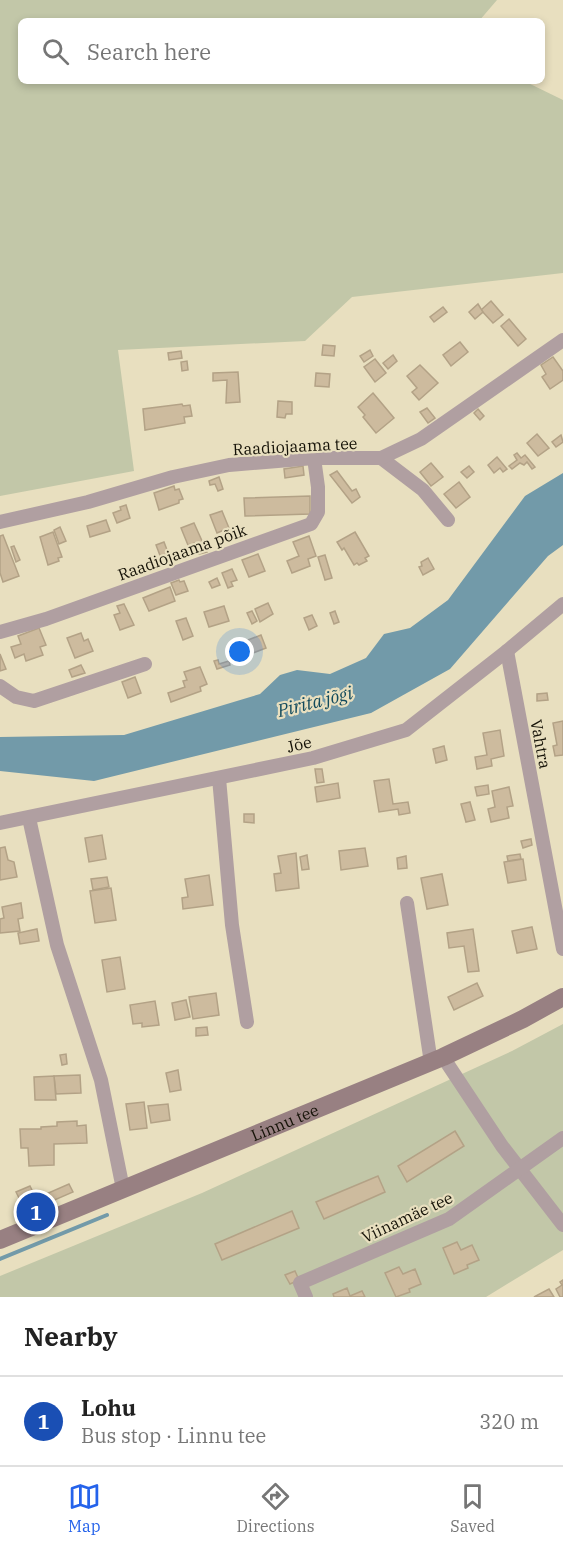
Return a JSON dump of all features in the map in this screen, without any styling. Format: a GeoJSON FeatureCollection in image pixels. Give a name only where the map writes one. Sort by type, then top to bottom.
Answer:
{"type":"FeatureCollection","features":[{"type":"Feature","properties":{"kind":"street","name":"Raadiojaama tee"},"geometry":{"type":"LineString","coordinates":[[0,522],[88,502],[173,477],[229,465],[314,458],[381,458],[421,439],[563,339]]}},
{"type":"Feature","properties":{"kind":"street","name":"Raadiojaama põik"},"geometry":{"type":"LineString","coordinates":[[0,632],[46,619],[311,524],[318,512],[318,487],[314,458]]}},
{"type":"Feature","properties":{"kind":"street"},"geometry":{"type":"LineString","coordinates":[[381,458],[423,490],[448,520]]}},
{"type":"Feature","properties":{"kind":"street","name":"Jõe"},"geometry":{"type":"LineString","coordinates":[[0,823],[314,758],[406,730],[563,604]]}},
{"type":"Feature","properties":{"kind":"street","name":"Vahtra"},"geometry":{"type":"LineString","coordinates":[[507,651],[563,949]]}},
{"type":"Feature","properties":{"kind":"street"},"geometry":{"type":"LineString","coordinates":[[0,686],[16,697],[34,701],[145,664]]}},
{"type":"Feature","properties":{"kind":"street"},"geometry":{"type":"LineString","coordinates":[[219,778],[232,925],[247,1022]]}},
{"type":"Feature","properties":{"kind":"street"},"geometry":{"type":"LineString","coordinates":[[29,818],[57,945],[101,1080],[123,1189]]}},
{"type":"Feature","properties":{"kind":"street"},"geometry":{"type":"LineString","coordinates":[[407,903],[437,1060],[563,1225]]}},
{"type":"Feature","properties":{"kind":"street","name":"Linnu tee"},"geometry":{"type":"LineString","coordinates":[[0,1240],[437,1060],[563,997]]}},
{"type":"Feature","properties":{"kind":"street","name":"Viinamäe tee"},"geometry":{"type":"LineString","coordinates":[[306,1297],[300,1283],[449,1219],[563,1138]]}},
{"type":"Feature","properties":{"kind":"green space"},"geometry":{"type":"Polygon","coordinates":[[[0,0],[497,0],[482,18],[18,18],[18,84],[530,84],[563,100],[563,273],[352,297],[305,341],[118,350],[134,471],[0,496],[0,0]]]}},
{"type":"Feature","properties":{"kind":"green space"},"geometry":{"type":"Polygon","coordinates":[[[563,1024],[563,1250],[486,1297],[0,1297],[0,1276],[202,1193],[512,1051],[563,1024]]]}},
{"type":"Feature","properties":{"kind":"water","name":"Pirita jõgi"},"geometry":{"type":"Polygon","coordinates":[[[563,473],[563,545],[548,556],[450,669],[371,713],[94,781],[0,771],[0,737],[124,735],[260,694],[280,675],[297,670],[330,674],[366,658],[384,634],[410,628],[448,600],[525,496],[563,473]]]}},
{"type":"Feature","properties":{"kind":"building"},"geometry":{"type":"Polygon","coordinates":[[[491,301],[503,315],[493,323],[481,310],[491,301]]]}},
{"type":"Feature","properties":{"kind":"building"},"geometry":{"type":"Polygon","coordinates":[[[478,304],[483,312],[475,319],[469,312],[478,304]]]}},
{"type":"Feature","properties":{"kind":"building"},"geometry":{"type":"Polygon","coordinates":[[[443,307],[447,312],[434,322],[430,317],[443,307]]]}},
{"type":"Feature","properties":{"kind":"building"},"geometry":{"type":"Polygon","coordinates":[[[509,319],[526,339],[518,346],[501,326],[509,319]]]}},
{"type":"Feature","properties":{"kind":"building"},"geometry":{"type":"Polygon","coordinates":[[[460,342],[468,352],[451,366],[443,355],[460,342]]]}},
{"type":"Feature","properties":{"kind":"building"},"geometry":{"type":"Polygon","coordinates":[[[323,345],[335,346],[334,356],[322,355],[323,345]]]}},
{"type":"Feature","properties":{"kind":"building"},"geometry":{"type":"Polygon","coordinates":[[[370,350],[373,356],[364,362],[360,356],[370,350]]]}},
{"type":"Feature","properties":{"kind":"building"},"geometry":{"type":"Polygon","coordinates":[[[181,351],[182,358],[169,360],[168,353],[181,351]]]}},
{"type":"Feature","properties":{"kind":"building"},"geometry":{"type":"Polygon","coordinates":[[[393,355],[397,361],[388,369],[383,363],[393,355]]]}},
{"type":"Feature","properties":{"kind":"building"},"geometry":{"type":"Polygon","coordinates":[[[553,357],[563,371],[563,380],[550,389],[542,377],[546,374],[541,365],[553,357]]]}},
{"type":"Feature","properties":{"kind":"building"},"geometry":{"type":"Polygon","coordinates":[[[375,359],[386,373],[375,382],[364,367],[375,359]]]}},
{"type":"Feature","properties":{"kind":"building"},"geometry":{"type":"Polygon","coordinates":[[[187,361],[188,370],[182,371],[181,362],[187,361]]]}},
{"type":"Feature","properties":{"kind":"building"},"geometry":{"type":"Polygon","coordinates":[[[420,365],[438,383],[419,400],[412,392],[417,388],[407,376],[420,365]]]}},
{"type":"Feature","properties":{"kind":"building"},"geometry":{"type":"Polygon","coordinates":[[[238,372],[240,402],[226,403],[227,380],[213,381],[213,373],[238,372]]]}},
{"type":"Feature","properties":{"kind":"building"},"geometry":{"type":"Polygon","coordinates":[[[316,373],[330,374],[329,387],[315,386],[316,373]]]}},
{"type":"Feature","properties":{"kind":"building"},"geometry":{"type":"Polygon","coordinates":[[[373,393],[394,418],[376,433],[358,407],[373,393]]]}},
{"type":"Feature","properties":{"kind":"building"},"geometry":{"type":"Polygon","coordinates":[[[278,401],[292,402],[292,414],[286,414],[285,418],[277,417],[278,401]]]}},
{"type":"Feature","properties":{"kind":"building"},"geometry":{"type":"Polygon","coordinates":[[[182,404],[183,406],[190,405],[192,416],[184,417],[185,423],[145,430],[143,409],[182,404]]]}},
{"type":"Feature","properties":{"kind":"building"},"geometry":{"type":"Polygon","coordinates":[[[427,408],[435,418],[428,423],[420,412],[427,408]]]}},
{"type":"Feature","properties":{"kind":"building"},"geometry":{"type":"Polygon","coordinates":[[[478,409],[484,416],[480,420],[474,413],[478,409]]]}},
{"type":"Feature","properties":{"kind":"building"},"geometry":{"type":"Polygon","coordinates":[[[537,434],[549,448],[538,456],[527,443],[537,434]]]}},
{"type":"Feature","properties":{"kind":"building"},"geometry":{"type":"Polygon","coordinates":[[[561,435],[563,442],[556,447],[552,442],[561,435]]]}},
{"type":"Feature","properties":{"kind":"building"},"geometry":{"type":"Polygon","coordinates":[[[517,453],[521,458],[525,455],[535,467],[532,469],[527,462],[524,465],[520,463],[512,469],[509,466],[517,460],[514,455],[517,453]]]}},
{"type":"Feature","properties":{"kind":"building"},"geometry":{"type":"Polygon","coordinates":[[[497,457],[507,469],[503,472],[500,468],[494,473],[488,465],[497,457]]]}},
{"type":"Feature","properties":{"kind":"building"},"geometry":{"type":"Polygon","coordinates":[[[431,463],[443,477],[431,486],[420,472],[431,463]]]}},
{"type":"Feature","properties":{"kind":"building"},"geometry":{"type":"Polygon","coordinates":[[[303,466],[304,475],[285,478],[284,469],[303,466]]]}},
{"type":"Feature","properties":{"kind":"building"},"geometry":{"type":"Polygon","coordinates":[[[469,466],[474,472],[467,478],[461,472],[469,466]]]}},
{"type":"Feature","properties":{"kind":"building"},"geometry":{"type":"Polygon","coordinates":[[[337,471],[352,491],[356,489],[360,497],[352,503],[330,475],[337,471]]]}},
{"type":"Feature","properties":{"kind":"building"},"geometry":{"type":"Polygon","coordinates":[[[219,477],[223,489],[218,491],[215,484],[210,485],[209,481],[219,477]]]}},
{"type":"Feature","properties":{"kind":"building"},"geometry":{"type":"Polygon","coordinates":[[[459,482],[470,497],[456,508],[444,494],[459,482]]]}},
{"type":"Feature","properties":{"kind":"building"},"geometry":{"type":"Polygon","coordinates":[[[174,486],[175,490],[179,489],[183,499],[179,500],[179,503],[159,510],[154,493],[174,486]]]}},
{"type":"Feature","properties":{"kind":"building"},"geometry":{"type":"Polygon","coordinates":[[[310,496],[310,514],[245,516],[244,498],[310,496]]]}},
{"type":"Feature","properties":{"kind":"building"},"geometry":{"type":"Polygon","coordinates":[[[126,505],[130,518],[117,523],[113,513],[126,505]]]}},
{"type":"Feature","properties":{"kind":"building"},"geometry":{"type":"Polygon","coordinates":[[[222,511],[229,528],[217,533],[210,515],[222,511]]]}},
{"type":"Feature","properties":{"kind":"building"},"geometry":{"type":"Polygon","coordinates":[[[106,520],[110,531],[90,537],[87,526],[106,520]]]}},
{"type":"Feature","properties":{"kind":"building"},"geometry":{"type":"Polygon","coordinates":[[[194,523],[207,552],[199,554],[195,543],[188,545],[181,528],[194,523]]]}},
{"type":"Feature","properties":{"kind":"building"},"geometry":{"type":"Polygon","coordinates":[[[60,527],[66,541],[59,544],[54,530],[60,527]]]}},
{"type":"Feature","properties":{"kind":"building"},"geometry":{"type":"Polygon","coordinates":[[[53,532],[62,557],[58,558],[59,561],[48,565],[40,537],[53,532]]]}},
{"type":"Feature","properties":{"kind":"building"},"geometry":{"type":"Polygon","coordinates":[[[355,532],[369,556],[365,558],[367,561],[359,565],[357,563],[354,565],[344,548],[342,550],[337,542],[355,532]]]}},
{"type":"Feature","properties":{"kind":"building"},"geometry":{"type":"Polygon","coordinates":[[[3,535],[19,576],[3,582],[0,573],[0,536],[3,535]]]}},
{"type":"Feature","properties":{"kind":"building"},"geometry":{"type":"Polygon","coordinates":[[[309,536],[316,556],[308,559],[310,566],[292,573],[287,561],[299,556],[293,542],[309,536]]]}},
{"type":"Feature","properties":{"kind":"building"},"geometry":{"type":"Polygon","coordinates":[[[164,542],[169,555],[161,558],[156,545],[164,542]]]}},
{"type":"Feature","properties":{"kind":"building"},"geometry":{"type":"Polygon","coordinates":[[[14,546],[20,560],[16,562],[11,547],[14,546]]]}},
{"type":"Feature","properties":{"kind":"building"},"geometry":{"type":"Polygon","coordinates":[[[258,554],[265,571],[249,577],[242,560],[258,554]]]}},
{"type":"Feature","properties":{"kind":"building"},"geometry":{"type":"Polygon","coordinates":[[[325,555],[332,578],[325,580],[318,557],[325,555]]]}},
{"type":"Feature","properties":{"kind":"building"},"geometry":{"type":"Polygon","coordinates":[[[428,558],[434,569],[423,575],[419,567],[422,566],[421,562],[428,558]]]}},
{"type":"Feature","properties":{"kind":"building"},"geometry":{"type":"Polygon","coordinates":[[[232,569],[237,580],[231,582],[233,586],[228,588],[222,573],[232,569]]]}},
{"type":"Feature","properties":{"kind":"building"},"geometry":{"type":"Polygon","coordinates":[[[217,578],[220,585],[212,588],[209,582],[217,578]]]}},
{"type":"Feature","properties":{"kind":"building"},"geometry":{"type":"Polygon","coordinates":[[[184,581],[188,591],[176,595],[171,583],[184,581]]]}},
{"type":"Feature","properties":{"kind":"building"},"geometry":{"type":"Polygon","coordinates":[[[170,587],[175,601],[149,611],[143,598],[170,587]]]}},
{"type":"Feature","properties":{"kind":"building"},"geometry":{"type":"Polygon","coordinates":[[[268,603],[273,614],[260,622],[255,609],[268,603]]]}},
{"type":"Feature","properties":{"kind":"building"},"geometry":{"type":"Polygon","coordinates":[[[124,604],[134,625],[120,630],[114,615],[120,613],[117,606],[124,604]]]}},
{"type":"Feature","properties":{"kind":"building"},"geometry":{"type":"Polygon","coordinates":[[[224,606],[229,621],[209,627],[204,612],[224,606]]]}},
{"type":"Feature","properties":{"kind":"building"},"geometry":{"type":"Polygon","coordinates":[[[252,611],[257,621],[252,624],[247,613],[252,611]]]}},
{"type":"Feature","properties":{"kind":"building"},"geometry":{"type":"Polygon","coordinates":[[[335,611],[339,622],[334,624],[330,613],[335,611]]]}},
{"type":"Feature","properties":{"kind":"building"},"geometry":{"type":"Polygon","coordinates":[[[312,615],[317,626],[309,630],[304,618],[312,615]]]}},
{"type":"Feature","properties":{"kind":"building"},"geometry":{"type":"Polygon","coordinates":[[[186,618],[193,636],[183,640],[176,621],[186,618]]]}},
{"type":"Feature","properties":{"kind":"building"},"geometry":{"type":"Polygon","coordinates":[[[39,628],[46,645],[40,647],[43,655],[26,661],[24,654],[15,658],[11,647],[21,644],[18,636],[39,628]]]}},
{"type":"Feature","properties":{"kind":"building"},"geometry":{"type":"Polygon","coordinates":[[[81,633],[84,641],[88,639],[93,651],[75,658],[67,638],[81,633]]]}},
{"type":"Feature","properties":{"kind":"building"},"geometry":{"type":"Polygon","coordinates":[[[261,635],[266,648],[253,653],[248,640],[261,635]]]}},
{"type":"Feature","properties":{"kind":"building"},"geometry":{"type":"Polygon","coordinates":[[[0,654],[6,669],[0,671],[0,654]]]}},
{"type":"Feature","properties":{"kind":"building"},"geometry":{"type":"Polygon","coordinates":[[[218,660],[219,664],[229,661],[230,665],[217,669],[214,661],[218,660]]]}},
{"type":"Feature","properties":{"kind":"building"},"geometry":{"type":"Polygon","coordinates":[[[81,665],[85,673],[72,677],[69,670],[81,665]]]}},
{"type":"Feature","properties":{"kind":"building"},"geometry":{"type":"Polygon","coordinates":[[[200,667],[207,684],[200,687],[201,691],[171,702],[168,693],[185,687],[183,681],[187,680],[184,672],[200,667]]]}},
{"type":"Feature","properties":{"kind":"building"},"geometry":{"type":"Polygon","coordinates":[[[135,677],[141,693],[128,698],[122,682],[135,677]]]}},
{"type":"Feature","properties":{"kind":"building"},"geometry":{"type":"Polygon","coordinates":[[[547,693],[548,700],[537,701],[537,694],[547,693]]]}},
{"type":"Feature","properties":{"kind":"building"},"geometry":{"type":"Polygon","coordinates":[[[563,721],[563,755],[555,756],[553,746],[557,745],[553,723],[563,721]]]}},
{"type":"Feature","properties":{"kind":"building"},"geometry":{"type":"Polygon","coordinates":[[[500,730],[504,756],[491,759],[492,766],[477,769],[475,757],[487,755],[483,733],[500,730]]]}},
{"type":"Feature","properties":{"kind":"building"},"geometry":{"type":"Polygon","coordinates":[[[444,746],[447,760],[436,763],[433,749],[444,746]]]}},
{"type":"Feature","properties":{"kind":"building"},"geometry":{"type":"Polygon","coordinates":[[[315,769],[322,769],[324,782],[317,783],[315,769]]]}},
{"type":"Feature","properties":{"kind":"building"},"geometry":{"type":"Polygon","coordinates":[[[389,779],[393,804],[408,802],[410,813],[399,815],[398,809],[379,812],[374,781],[389,779]]]}},
{"type":"Feature","properties":{"kind":"building"},"geometry":{"type":"Polygon","coordinates":[[[338,783],[340,798],[317,802],[315,787],[338,783]]]}},
{"type":"Feature","properties":{"kind":"building"},"geometry":{"type":"Polygon","coordinates":[[[488,785],[489,794],[477,796],[475,787],[488,785]]]}},
{"type":"Feature","properties":{"kind":"building"},"geometry":{"type":"Polygon","coordinates":[[[509,787],[513,806],[507,807],[509,818],[491,822],[488,809],[495,807],[492,791],[509,787]]]}},
{"type":"Feature","properties":{"kind":"building"},"geometry":{"type":"Polygon","coordinates":[[[470,802],[475,820],[466,822],[461,804],[470,802]]]}},
{"type":"Feature","properties":{"kind":"building"},"geometry":{"type":"Polygon","coordinates":[[[244,814],[254,814],[254,823],[244,822],[244,814]]]}},
{"type":"Feature","properties":{"kind":"building"},"geometry":{"type":"Polygon","coordinates":[[[102,835],[106,859],[89,862],[85,838],[102,835]]]}},
{"type":"Feature","properties":{"kind":"building"},"geometry":{"type":"Polygon","coordinates":[[[531,839],[532,845],[523,848],[521,841],[531,839]]]}},
{"type":"Feature","properties":{"kind":"building"},"geometry":{"type":"Polygon","coordinates":[[[5,847],[8,860],[14,862],[17,877],[0,880],[0,848],[5,847]]]}},
{"type":"Feature","properties":{"kind":"building"},"geometry":{"type":"Polygon","coordinates":[[[365,848],[368,866],[341,870],[339,851],[365,848]]]}},
{"type":"Feature","properties":{"kind":"building"},"geometry":{"type":"Polygon","coordinates":[[[296,853],[299,888],[276,891],[274,874],[281,873],[278,856],[296,853]]]}},
{"type":"Feature","properties":{"kind":"building"},"geometry":{"type":"Polygon","coordinates":[[[520,854],[521,859],[508,861],[507,856],[520,854]]]}},
{"type":"Feature","properties":{"kind":"building"},"geometry":{"type":"Polygon","coordinates":[[[307,855],[309,869],[302,870],[300,857],[307,855]]]}},
{"type":"Feature","properties":{"kind":"building"},"geometry":{"type":"Polygon","coordinates":[[[406,856],[407,868],[398,869],[397,858],[406,856]]]}},
{"type":"Feature","properties":{"kind":"building"},"geometry":{"type":"Polygon","coordinates":[[[523,859],[526,880],[508,883],[504,862],[523,859]]]}},
{"type":"Feature","properties":{"kind":"building"},"geometry":{"type":"Polygon","coordinates":[[[442,874],[448,905],[427,909],[421,878],[442,874]]]}},
{"type":"Feature","properties":{"kind":"building"},"geometry":{"type":"Polygon","coordinates":[[[209,875],[213,905],[183,909],[182,898],[188,897],[185,879],[209,875]]]}},
{"type":"Feature","properties":{"kind":"building"},"geometry":{"type":"Polygon","coordinates":[[[107,877],[109,887],[93,890],[91,879],[107,877]]]}},
{"type":"Feature","properties":{"kind":"building"},"geometry":{"type":"Polygon","coordinates":[[[111,888],[116,920],[95,923],[90,891],[111,888]]]}},
{"type":"Feature","properties":{"kind":"building"},"geometry":{"type":"Polygon","coordinates":[[[21,903],[23,918],[18,919],[20,931],[0,933],[0,919],[4,918],[2,907],[21,903]]]}},
{"type":"Feature","properties":{"kind":"building"},"geometry":{"type":"Polygon","coordinates":[[[532,927],[537,949],[517,953],[512,931],[532,927]]]}},
{"type":"Feature","properties":{"kind":"building"},"geometry":{"type":"Polygon","coordinates":[[[37,929],[39,941],[20,944],[18,933],[37,929]]]}},
{"type":"Feature","properties":{"kind":"building"},"geometry":{"type":"Polygon","coordinates":[[[473,929],[479,971],[468,972],[464,946],[449,948],[447,933],[473,929]]]}},
{"type":"Feature","properties":{"kind":"building"},"geometry":{"type":"Polygon","coordinates":[[[120,957],[125,989],[107,992],[102,960],[120,957]]]}},
{"type":"Feature","properties":{"kind":"building"},"geometry":{"type":"Polygon","coordinates":[[[477,983],[483,996],[454,1010],[448,997],[477,983]]]}},
{"type":"Feature","properties":{"kind":"building"},"geometry":{"type":"Polygon","coordinates":[[[216,993],[219,1015],[193,1019],[189,997],[216,993]]]}},
{"type":"Feature","properties":{"kind":"building"},"geometry":{"type":"Polygon","coordinates":[[[186,1000],[190,1017],[175,1020],[172,1003],[186,1000]]]}},
{"type":"Feature","properties":{"kind":"building"},"geometry":{"type":"Polygon","coordinates":[[[155,1001],[159,1025],[142,1027],[142,1023],[133,1024],[130,1005],[155,1001]]]}},
{"type":"Feature","properties":{"kind":"building"},"geometry":{"type":"Polygon","coordinates":[[[207,1027],[208,1035],[196,1036],[196,1028],[207,1027]]]}},
{"type":"Feature","properties":{"kind":"building"},"geometry":{"type":"Polygon","coordinates":[[[66,1054],[67,1064],[62,1065],[60,1055],[66,1054]]]}},
{"type":"Feature","properties":{"kind":"building"},"geometry":{"type":"Polygon","coordinates":[[[178,1070],[181,1090],[170,1092],[166,1073],[178,1070]]]}},
{"type":"Feature","properties":{"kind":"building"},"geometry":{"type":"Polygon","coordinates":[[[80,1075],[81,1093],[56,1094],[54,1076],[80,1075]]]}},
{"type":"Feature","properties":{"kind":"building"},"geometry":{"type":"Polygon","coordinates":[[[54,1076],[56,1100],[35,1100],[34,1077],[54,1076]]]}},
{"type":"Feature","properties":{"kind":"building"},"geometry":{"type":"Polygon","coordinates":[[[144,1102],[147,1128],[130,1130],[126,1104],[144,1102]]]}},
{"type":"Feature","properties":{"kind":"building"},"geometry":{"type":"Polygon","coordinates":[[[168,1104],[170,1120],[151,1123],[148,1106],[168,1104]]]}},
{"type":"Feature","properties":{"kind":"building"},"geometry":{"type":"Polygon","coordinates":[[[77,1121],[77,1126],[86,1125],[87,1143],[54,1144],[54,1165],[29,1166],[28,1148],[21,1148],[20,1129],[41,1129],[41,1127],[57,1126],[57,1122],[77,1121]]]}},
{"type":"Feature","properties":{"kind":"building"},"geometry":{"type":"Polygon","coordinates":[[[455,1131],[464,1146],[407,1182],[398,1166],[455,1131]]]}},
{"type":"Feature","properties":{"kind":"building"},"geometry":{"type":"Polygon","coordinates":[[[378,1176],[385,1192],[324,1219],[316,1202],[378,1176]]]}},
{"type":"Feature","properties":{"kind":"building"},"geometry":{"type":"Polygon","coordinates":[[[69,1184],[73,1192],[43,1205],[39,1197],[69,1184]]]}},
{"type":"Feature","properties":{"kind":"building"},"geometry":{"type":"Polygon","coordinates":[[[30,1186],[36,1198],[22,1204],[16,1192],[30,1186]]]}},
{"type":"Feature","properties":{"kind":"building"},"geometry":{"type":"Polygon","coordinates":[[[292,1211],[299,1228],[222,1260],[215,1244],[292,1211]]]}},
{"type":"Feature","properties":{"kind":"building"},"geometry":{"type":"Polygon","coordinates":[[[457,1242],[461,1250],[472,1245],[479,1260],[454,1274],[443,1248],[457,1242]]]}},
{"type":"Feature","properties":{"kind":"building"},"geometry":{"type":"Polygon","coordinates":[[[399,1267],[403,1274],[415,1269],[421,1284],[409,1289],[410,1292],[396,1297],[385,1273],[399,1267]]]}},
{"type":"Feature","properties":{"kind":"building"},"geometry":{"type":"Polygon","coordinates":[[[295,1271],[299,1280],[290,1284],[285,1275],[295,1271]]]}},
{"type":"Feature","properties":{"kind":"building"},"geometry":{"type":"Polygon","coordinates":[[[563,1280],[563,1297],[560,1297],[556,1289],[562,1285],[560,1282],[563,1280]]]}},
{"type":"Feature","properties":{"kind":"building"},"geometry":{"type":"Polygon","coordinates":[[[347,1288],[350,1296],[362,1291],[365,1297],[334,1297],[333,1294],[347,1288]]]}},
{"type":"Feature","properties":{"kind":"building"},"geometry":{"type":"Polygon","coordinates":[[[549,1289],[554,1297],[534,1297],[549,1289]]]}},
{"type":"Feature","properties":{"kind":"waterway"},"geometry":{"type":"LineString","coordinates":[[0,1259],[107,1215]]}},
{"type":"Feature","properties":{"kind":"place","name":"Lohu"},"geometry":{"type":"Point","coordinates":[36,1212]}}]}
